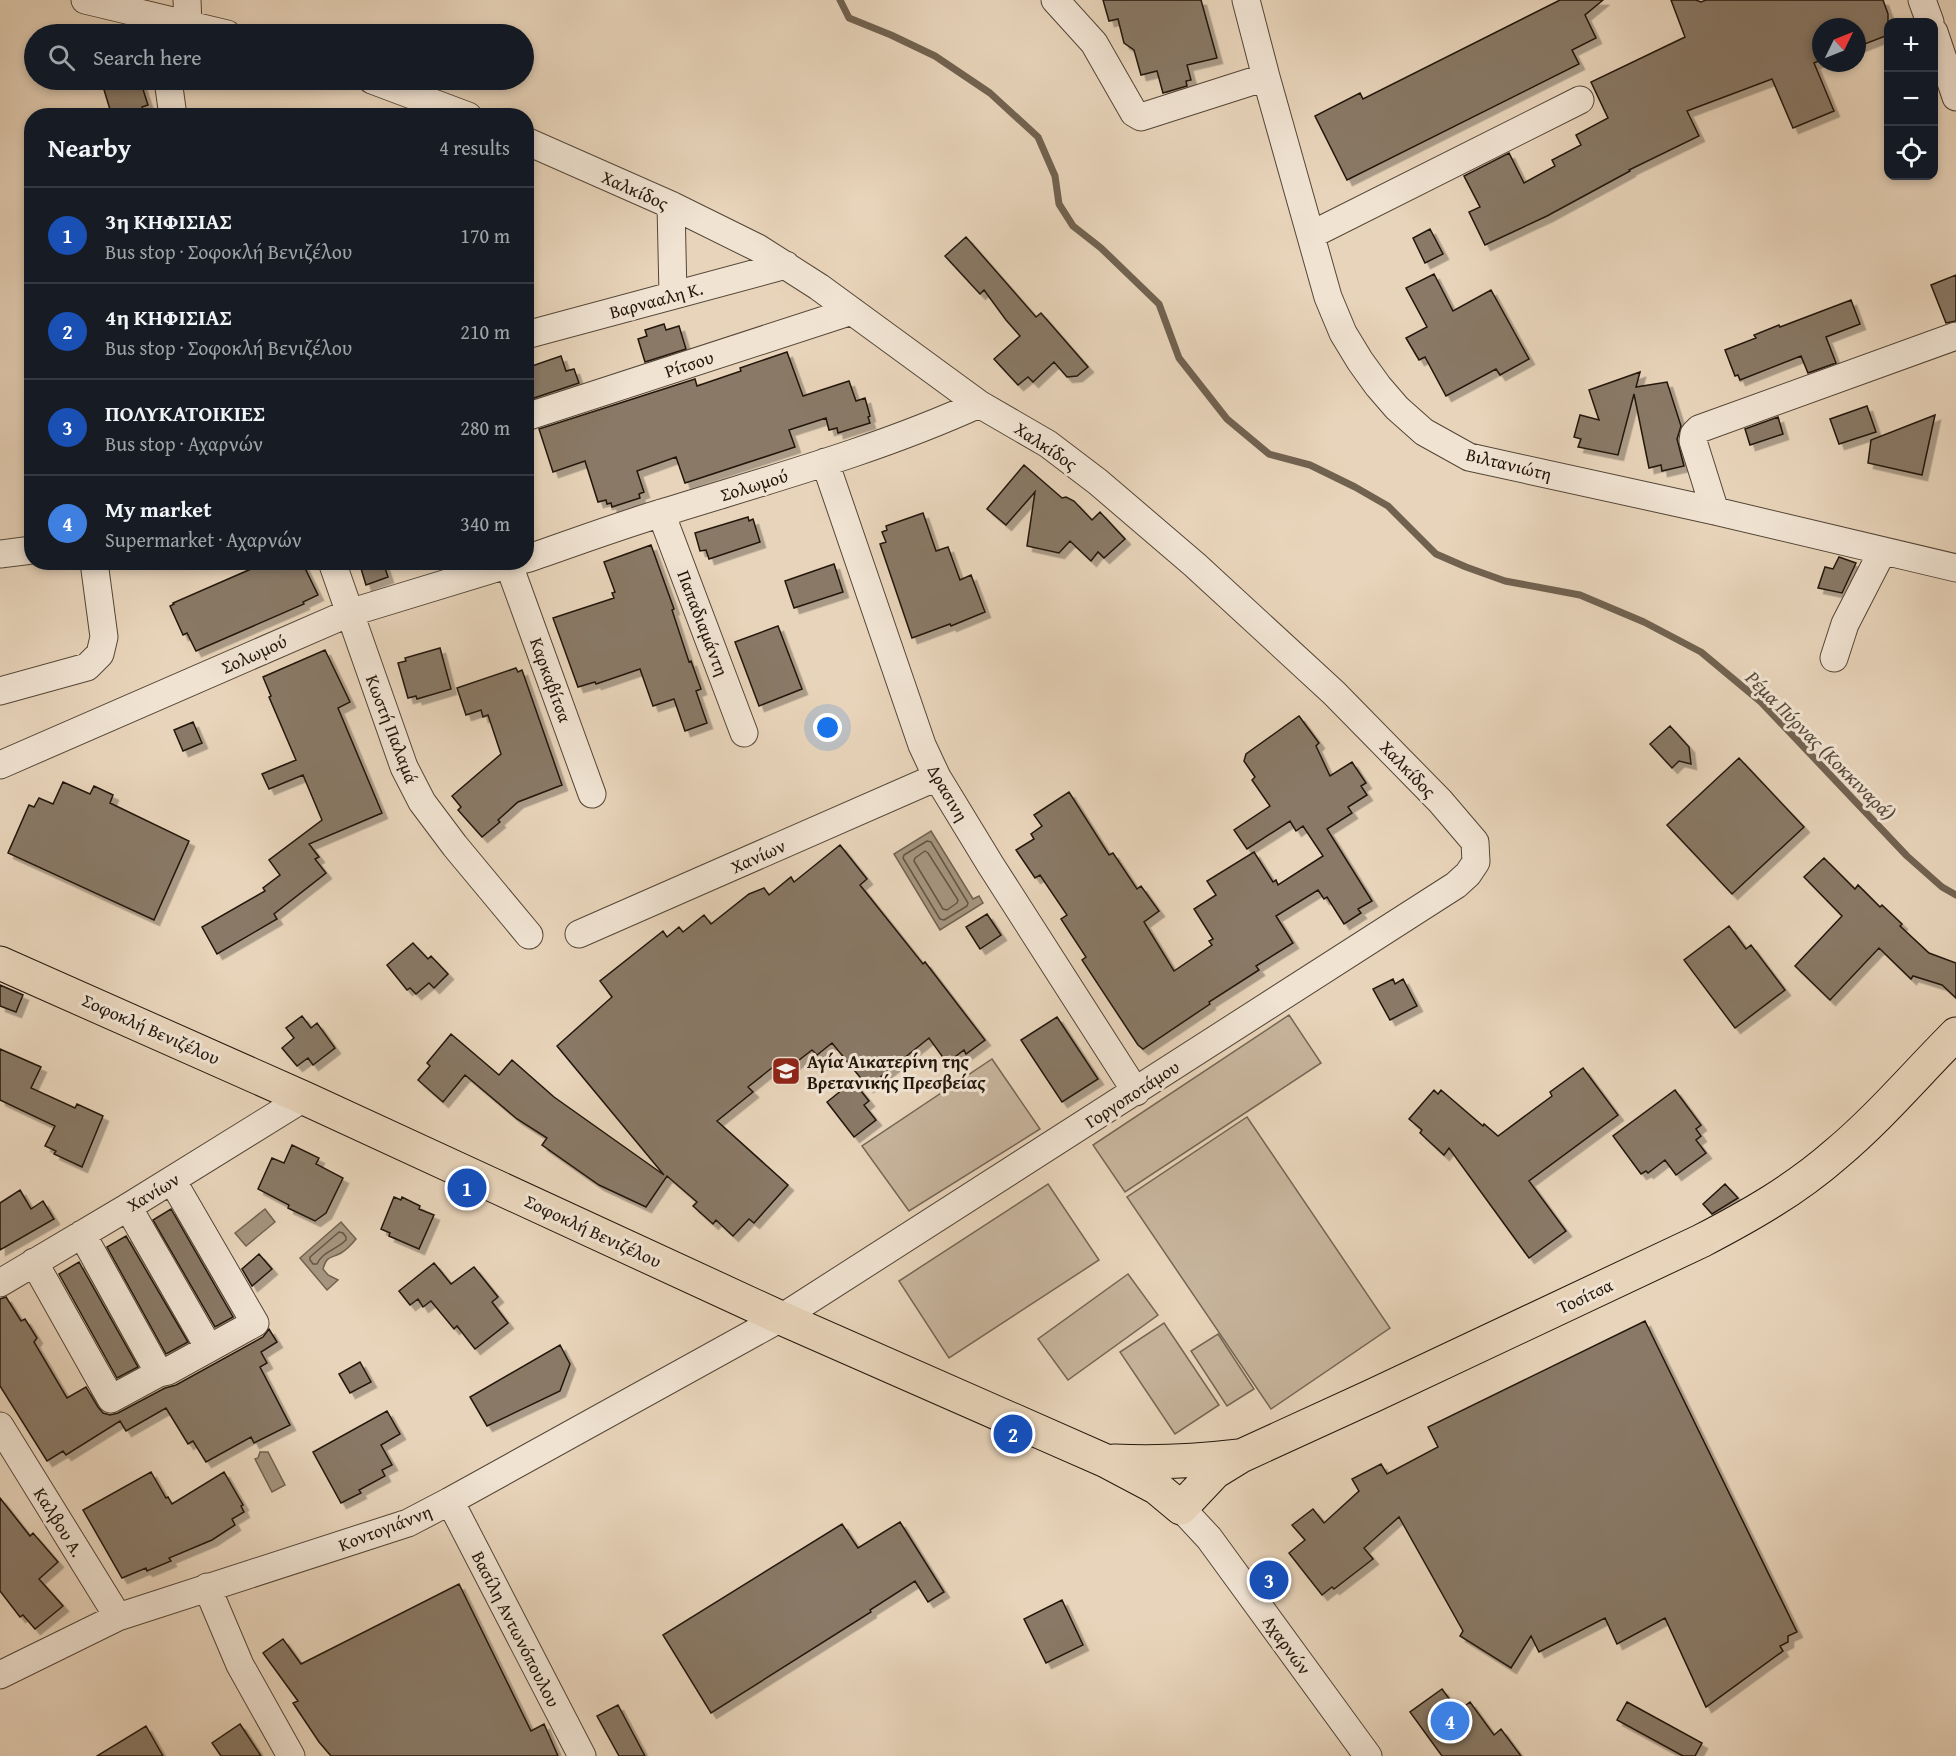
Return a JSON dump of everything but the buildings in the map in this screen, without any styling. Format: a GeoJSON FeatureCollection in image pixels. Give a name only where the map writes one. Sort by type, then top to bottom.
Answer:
{"type":"FeatureCollection","features":[{"type":"Feature","properties":{"kind":"main road","name":"Σοφοκλή Βενιζέλου"},"geometry":{"type":"LineString","coordinates":[[0,963],[304,1098],[782,1318],[1106,1461],[1157,1488],[1181,1508]]}},
{"type":"Feature","properties":{"kind":"main road","name":"Τοσίτσα"},"geometry":{"type":"LineString","coordinates":[[1181,1508],[1215,1472],[1241,1456],[1701,1241],[1749,1215],[1794,1187],[1836,1155],[1954,1043]]}},
{"type":"Feature","properties":{"kind":"main road"},"geometry":{"type":"LineString","coordinates":[[1106,1461],[1152,1463],[1241,1456]]}},
{"type":"Feature","properties":{"kind":"street"},"geometry":{"type":"LineString","coordinates":[[85,0],[111,3],[157,24]]}},
{"type":"Feature","properties":{"kind":"street"},"geometry":{"type":"LineString","coordinates":[[1055,0],[1094,43],[1134,113],[1141,117],[1266,77]]}},
{"type":"Feature","properties":{"kind":"street","name":"Βιλτανιώτη"},"geometry":{"type":"LineString","coordinates":[[1246,0],[1328,297],[1343,333],[1360,361],[1397,408],[1424,432],[1469,457],[1715,511],[1956,568]]}},
{"type":"Feature","properties":{"kind":"street"},"geometry":{"type":"LineString","coordinates":[[1922,0],[1929,18]]}},
{"type":"Feature","properties":{"kind":"street"},"geometry":{"type":"LineString","coordinates":[[165,24],[188,12],[209,24]]}},
{"type":"Feature","properties":{"kind":"street"},"geometry":{"type":"LineString","coordinates":[[1938,44],[1956,98]]}},
{"type":"Feature","properties":{"kind":"street"},"geometry":{"type":"LineString","coordinates":[[169,90],[172,108]]}},
{"type":"Feature","properties":{"kind":"street"},"geometry":{"type":"LineString","coordinates":[[399,90],[447,108]]}},
{"type":"Feature","properties":{"kind":"street"},"geometry":{"type":"LineString","coordinates":[[1311,235],[1580,100]]}},
{"type":"Feature","properties":{"kind":"street","name":"Χαλκίδος"},"geometry":{"type":"LineString","coordinates":[[534,145],[728,232],[786,265],[979,404],[1048,444],[1098,482],[1195,565],[1326,685],[1440,801],[1475,842],[1476,862]]}},
{"type":"Feature","properties":{"kind":"street"},"geometry":{"type":"LineString","coordinates":[[671,205],[674,295]]}},
{"type":"Feature","properties":{"kind":"street","name":"Βαρνααλη Κ."},"geometry":{"type":"LineString","coordinates":[[534,333],[786,265]]}},
{"type":"Feature","properties":{"kind":"street","name":"Ρίτσου"},"geometry":{"type":"LineString","coordinates":[[534,414],[852,311]]}},
{"type":"Feature","properties":{"kind":"street"},"geometry":{"type":"LineString","coordinates":[[1715,511],[1693,441],[1694,434],[1699,429],[1956,336]]}},
{"type":"Feature","properties":{"kind":"street","name":"Σολωμού"},"geometry":{"type":"LineString","coordinates":[[534,556],[661,513],[825,462],[930,426],[979,404]]}},
{"type":"Feature","properties":{"kind":"street","name":"Δρασινη"},"geometry":{"type":"LineString","coordinates":[[825,462],[922,745],[937,777],[1136,1092]]}},
{"type":"Feature","properties":{"kind":"street","name":"Παπαδιαμάντη"},"geometry":{"type":"LineString","coordinates":[[661,513],[744,733]]}},
{"type":"Feature","properties":{"kind":"street"},"geometry":{"type":"LineString","coordinates":[[0,554],[24,551]]}},
{"type":"Feature","properties":{"kind":"street"},"geometry":{"type":"LineString","coordinates":[[1834,658],[1845,624],[1882,552]]}},
{"type":"Feature","properties":{"kind":"street"},"geometry":{"type":"LineString","coordinates":[[0,691],[87,667],[100,654],[104,637],[95,570]]}},
{"type":"Feature","properties":{"kind":"street","name":"Κωστή Παλαμά"},"geometry":{"type":"LineString","coordinates":[[335,570],[404,767],[422,802],[455,846],[529,935]]}},
{"type":"Feature","properties":{"kind":"street","name":"Σολωμού"},"geometry":{"type":"LineString","coordinates":[[0,765],[349,614],[491,570]]}},
{"type":"Feature","properties":{"kind":"street","name":"Καρκαβίτσα"},"geometry":{"type":"LineString","coordinates":[[520,570],[592,794]]}},
{"type":"Feature","properties":{"kind":"street","name":"Χανίων"},"geometry":{"type":"LineString","coordinates":[[579,934],[937,777]]}},
{"type":"Feature","properties":{"kind":"street","name":"Γοργοποτάμου"},"geometry":{"type":"LineString","coordinates":[[782,1318],[1456,885],[1468,874],[1476,862]]}},
{"type":"Feature","properties":{"kind":"street","name":"Χανίων"},"geometry":{"type":"LineString","coordinates":[[0,1282],[128,1207],[304,1098]]}},
{"type":"Feature","properties":{"kind":"street"},"geometry":{"type":"LineString","coordinates":[[34,1262],[111,1400],[255,1323],[172,1180]]}},
{"type":"Feature","properties":{"kind":"street"},"geometry":{"type":"LineString","coordinates":[[128,1207],[209,1348]]}},
{"type":"Feature","properties":{"kind":"street"},"geometry":{"type":"LineString","coordinates":[[82,1234],[159,1373]]}},
{"type":"Feature","properties":{"kind":"street","name":"Κοντογιάννη"},"geometry":{"type":"LineString","coordinates":[[0,1675],[118,1617],[408,1523],[782,1318]]}},
{"type":"Feature","properties":{"kind":"street","name":"Καλβου Α."},"geometry":{"type":"LineString","coordinates":[[0,1426],[118,1617]]}},
{"type":"Feature","properties":{"kind":"street","name":"Βασίλη Αντωνόπουλου"},"geometry":{"type":"LineString","coordinates":[[450,1501],[582,1756]]}},
{"type":"Feature","properties":{"kind":"street","name":"Αχαρνών"},"geometry":{"type":"LineString","coordinates":[[1181,1508],[1209,1538],[1368,1756]]}},
{"type":"Feature","properties":{"kind":"street"},"geometry":{"type":"LineString","coordinates":[[207,1587],[240,1665],[291,1756]]}},
{"type":"Feature","properties":{"kind":"shaded area"},"geometry":{"type":"Polygon","coordinates":[[[1289,1015],[1321,1063],[1125,1192],[1093,1145],[1289,1015]]]}},
{"type":"Feature","properties":{"kind":"shaded area"},"geometry":{"type":"Polygon","coordinates":[[[992,1059],[1040,1129],[909,1211],[862,1146],[992,1059]]]}},
{"type":"Feature","properties":{"kind":"shaded area"},"geometry":{"type":"Polygon","coordinates":[[[1247,1117],[1390,1328],[1271,1409],[1127,1197],[1247,1117]]]}},
{"type":"Feature","properties":{"kind":"shaded area"},"geometry":{"type":"Polygon","coordinates":[[[1048,1184],[1099,1260],[949,1358],[899,1281],[1048,1184]]]}},
{"type":"Feature","properties":{"kind":"shaded area"},"geometry":{"type":"Polygon","coordinates":[[[1128,1274],[1158,1315],[1068,1380],[1038,1339],[1128,1274]]]}},
{"type":"Feature","properties":{"kind":"shaded area"},"geometry":{"type":"Polygon","coordinates":[[[1164,1323],[1219,1405],[1175,1434],[1120,1352],[1164,1323]]]}},
{"type":"Feature","properties":{"kind":"shaded area"},"geometry":{"type":"Polygon","coordinates":[[[1218,1334],[1254,1389],[1227,1406],[1191,1351],[1218,1334]]]}},
{"type":"Feature","properties":{"kind":"water"},"geometry":{"type":"Polygon","coordinates":[[[931,831],[973,899],[979,896],[983,903],[940,930],[894,854],[931,831]]]}},
{"type":"Feature","properties":{"kind":"water"},"geometry":{"type":"Polygon","coordinates":[[[265,1209],[275,1222],[246,1246],[235,1233],[265,1209]]]}},
{"type":"Feature","properties":{"kind":"water"},"geometry":{"type":"Polygon","coordinates":[[[341,1222],[356,1239],[343,1252],[326,1261],[323,1269],[328,1275],[338,1280],[327,1290],[300,1258],[341,1222]]]}},
{"type":"Feature","properties":{"kind":"water"},"geometry":{"type":"Polygon","coordinates":[[[260,1452],[268,1452],[285,1485],[272,1492],[255,1459],[258,1458],[260,1452]]]}},
{"type":"Feature","properties":{"kind":"waterway","name":"Ρέμα Πύρνας (Κοκκιναρά)"},"geometry":{"type":"LineString","coordinates":[[840,0],[849,18],[935,56],[990,93],[1038,137],[1055,176],[1059,204],[1073,226],[1101,248],[1159,304],[1179,358],[1227,419],[1269,454],[1310,465],[1388,506],[1436,554],[1505,581],[1580,595],[1644,622],[1701,652],[1761,702],[1907,856],[1942,887],[1956,895]]}},
{"type":"Feature","properties":{"kind":"place","name":"Αγία Αικατερίνη της Βρετανικής Πρεσβείας"},"geometry":{"type":"Point","coordinates":[786,1071]}},
{"type":"Feature","properties":{"kind":"place","name":"3η ΚΗΦΙΣΙΑΣ"},"geometry":{"type":"Point","coordinates":[467,1188]}},
{"type":"Feature","properties":{"kind":"place","name":"4η ΚΗΦΙΣΙΑΣ"},"geometry":{"type":"Point","coordinates":[1013,1434]}},
{"type":"Feature","properties":{"kind":"place","name":"ΠΟΛΥΚΑΤΟΙΚΙΕΣ"},"geometry":{"type":"Point","coordinates":[1269,1580]}},
{"type":"Feature","properties":{"kind":"place","name":"My market"},"geometry":{"type":"Point","coordinates":[1450,1721]}}]}
